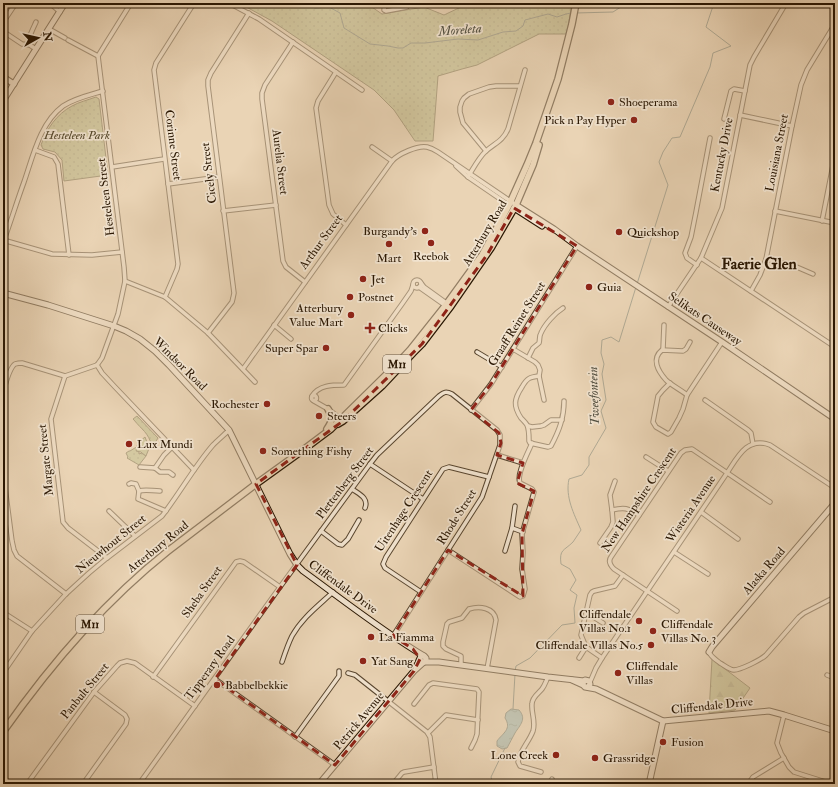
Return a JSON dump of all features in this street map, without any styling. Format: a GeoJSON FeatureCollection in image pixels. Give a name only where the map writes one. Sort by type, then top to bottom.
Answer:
{"type":"FeatureCollection","features":[{"type":"Feature","properties":{"kind":"main road","name":"Atterbury Road"},"geometry":{"type":"LineString","coordinates":[[574,24],[576,3]]}},
{"type":"Feature","properties":{"kind":"main road","name":"Atterbury Road"},"geometry":{"type":"LineString","coordinates":[[3,732],[61,657],[109,604],[155,562],[342,420],[396,365],[448,306],[482,255],[512,205],[532,165],[553,107],[565,67],[579,3]]}},
{"type":"Feature","properties":{"kind":"main road"},"geometry":{"type":"LineString","coordinates":[[323,434],[332,420],[332,416],[328,409]]}},
{"type":"Feature","properties":{"kind":"main road","name":"Atterbury Road"},"geometry":{"type":"LineString","coordinates":[[3,738],[22,706]]}},
{"type":"Feature","properties":{"kind":"street"},"geometry":{"type":"LineString","coordinates":[[16,3],[4,21],[4,32],[22,44],[30,45],[36,49]]}},
{"type":"Feature","properties":{"kind":"street"},"geometry":{"type":"LineString","coordinates":[[51,3],[52,6],[60,12]]}},
{"type":"Feature","properties":{"kind":"street"},"geometry":{"type":"LineString","coordinates":[[3,101],[65,3]]}},
{"type":"Feature","properties":{"kind":"street"},"geometry":{"type":"LineString","coordinates":[[49,29],[98,56],[131,3]]}},
{"type":"Feature","properties":{"kind":"street","name":"Corinne Street"},"geometry":{"type":"LineString","coordinates":[[165,297],[178,264],[154,67],[194,3]]}},
{"type":"Feature","properties":{"kind":"street"},"geometry":{"type":"LineString","coordinates":[[229,3],[249,13],[362,90]]}},
{"type":"Feature","properties":{"kind":"street"},"geometry":{"type":"LineString","coordinates":[[385,3],[384,10],[407,7],[408,3]]}},
{"type":"Feature","properties":{"kind":"street","name":"Kentucky Drive"},"geometry":{"type":"LineString","coordinates":[[668,307],[701,258],[722,208],[750,66],[786,3]]}},
{"type":"Feature","properties":{"kind":"street","name":"Cicely Street"},"geometry":{"type":"LineString","coordinates":[[208,333],[232,302],[234,293],[208,80],[249,13]]}},
{"type":"Feature","properties":{"kind":"street"},"geometry":{"type":"LineString","coordinates":[[30,45],[30,37],[36,22]]}},
{"type":"Feature","properties":{"kind":"street","name":"Louisiana Street"},"geometry":{"type":"LineString","coordinates":[[751,291],[760,275],[766,259],[801,85],[805,74],[835,24]]}},
{"type":"Feature","properties":{"kind":"street","name":"Aurelia Street"},"geometry":{"type":"LineString","coordinates":[[293,42],[265,85],[262,93],[283,261],[286,268],[305,282]]}},
{"type":"Feature","properties":{"kind":"street","name":"Hesteleen Street"},"geometry":{"type":"LineString","coordinates":[[97,365],[102,358],[118,314],[125,281],[98,56]]}},
{"type":"Feature","properties":{"kind":"street"},"geometry":{"type":"LineString","coordinates":[[469,175],[486,151],[500,141],[506,134],[525,70]]}},
{"type":"Feature","properties":{"kind":"street"},"geometry":{"type":"LineString","coordinates":[[336,72],[318,101],[316,108],[329,204],[333,214],[346,225]]}},
{"type":"Feature","properties":{"kind":"street"},"geometry":{"type":"LineString","coordinates":[[3,77],[14,84]]}},
{"type":"Feature","properties":{"kind":"street"},"geometry":{"type":"LineString","coordinates":[[486,151],[463,123],[460,112],[462,101],[469,94],[489,87],[520,86]]}},
{"type":"Feature","properties":{"kind":"street"},"geometry":{"type":"LineString","coordinates":[[724,119],[731,91],[734,89],[745,92]]}},
{"type":"Feature","properties":{"kind":"street"},"geometry":{"type":"LineString","coordinates":[[103,91],[71,102],[63,106],[52,116],[39,138],[4,240],[48,253],[92,255],[122,252]]}},
{"type":"Feature","properties":{"kind":"street"},"geometry":{"type":"LineString","coordinates":[[740,115],[792,126]]}},
{"type":"Feature","properties":{"kind":"street"},"geometry":{"type":"LineString","coordinates":[[697,265],[687,258],[685,253],[693,225],[710,138]]}},
{"type":"Feature","properties":{"kind":"street"},"geometry":{"type":"LineString","coordinates":[[372,147],[392,161]]}},
{"type":"Feature","properties":{"kind":"street","name":"Selikats Causeway"},"geometry":{"type":"LineString","coordinates":[[429,147],[452,161],[469,175],[512,205],[563,236],[835,419]]}},
{"type":"Feature","properties":{"kind":"street","name":"Arthur Street"},"geometry":{"type":"LineString","coordinates":[[243,369],[392,161],[399,155],[414,149],[429,147]]}},
{"type":"Feature","properties":{"kind":"street"},"geometry":{"type":"LineString","coordinates":[[35,150],[54,157],[58,164],[69,254]]}},
{"type":"Feature","properties":{"kind":"street"},"geometry":{"type":"LineString","coordinates":[[822,221],[835,155]]}},
{"type":"Feature","properties":{"kind":"street"},"geometry":{"type":"LineString","coordinates":[[112,167],[164,159]]}},
{"type":"Feature","properties":{"kind":"street"},"geometry":{"type":"LineString","coordinates":[[168,184],[219,177]]}},
{"type":"Feature","properties":{"kind":"street"},"geometry":{"type":"LineString","coordinates":[[224,211],[276,205]]}},
{"type":"Feature","properties":{"kind":"street"},"geometry":{"type":"LineString","coordinates":[[775,211],[835,223]]}},
{"type":"Feature","properties":{"kind":"street","name":"Graaff Reinet Street"},"geometry":{"type":"LineString","coordinates":[[471,410],[487,390],[502,367],[577,246]]}},
{"type":"Feature","properties":{"kind":"street"},"geometry":{"type":"LineString","coordinates":[[701,258],[835,347]]}},
{"type":"Feature","properties":{"kind":"street"},"geometry":{"type":"LineString","coordinates":[[766,259],[792,265],[813,274]]}},
{"type":"Feature","properties":{"kind":"street"},"geometry":{"type":"LineString","coordinates":[[342,420],[319,403],[315,398],[314,393],[325,387],[344,385],[407,297],[414,285],[414,282],[416,280],[419,281],[424,287],[448,306]]}},
{"type":"Feature","properties":{"kind":"street"},"geometry":{"type":"LineString","coordinates":[[125,281],[165,297],[208,333],[255,382]]}},
{"type":"Feature","properties":{"kind":"street"},"geometry":{"type":"LineString","coordinates":[[411,291],[418,288],[421,283]]}},
{"type":"Feature","properties":{"kind":"street"},"geometry":{"type":"LineString","coordinates":[[414,285],[448,306]]}},
{"type":"Feature","properties":{"kind":"street","name":"Windsor Road"},"geometry":{"type":"LineString","coordinates":[[3,294],[114,326],[140,339],[155,351],[175,371],[229,430],[256,484]]}},
{"type":"Feature","properties":{"kind":"street"},"geometry":{"type":"LineString","coordinates":[[528,358],[533,348],[539,343],[540,335],[547,324],[555,314],[564,308]]}},
{"type":"Feature","properties":{"kind":"street"},"geometry":{"type":"LineString","coordinates":[[274,325],[291,339]]}},
{"type":"Feature","properties":{"kind":"street"},"geometry":{"type":"LineString","coordinates":[[663,350],[664,325]]}},
{"type":"Feature","properties":{"kind":"street"},"geometry":{"type":"LineString","coordinates":[[687,395],[666,380],[656,364],[656,356],[660,350],[686,349],[690,342]]}},
{"type":"Feature","properties":{"kind":"street"},"geometry":{"type":"LineString","coordinates":[[670,383],[657,399],[653,422],[656,427],[668,434],[682,411],[687,395],[722,342]]}},
{"type":"Feature","properties":{"kind":"street"},"geometry":{"type":"LineString","coordinates":[[513,349],[538,365],[544,400]]}},
{"type":"Feature","properties":{"kind":"street"},"geometry":{"type":"LineString","coordinates":[[477,352],[502,367]]}},
{"type":"Feature","properties":{"kind":"street"},"geometry":{"type":"LineString","coordinates":[[3,393],[11,369],[18,363],[65,376],[97,365],[102,373],[194,470]]}},
{"type":"Feature","properties":{"kind":"street","name":"Margate Street"},"geometry":{"type":"LineString","coordinates":[[65,376],[52,419],[63,522],[68,528],[107,558]]}},
{"type":"Feature","properties":{"kind":"street"},"geometry":{"type":"LineString","coordinates":[[539,376],[530,377],[526,380],[517,394],[515,404],[517,410],[528,426],[529,441],[532,444],[548,447],[551,446],[562,420],[564,401]]}},
{"type":"Feature","properties":{"kind":"street","name":"Plettenberg Street"},"geometry":{"type":"LineString","coordinates":[[297,565],[370,464],[442,393],[446,392],[452,394],[471,410]]}},
{"type":"Feature","properties":{"kind":"street"},"geometry":{"type":"LineString","coordinates":[[705,400],[748,430],[751,433],[753,444],[765,443],[772,446],[835,488]]}},
{"type":"Feature","properties":{"kind":"street","name":"Rhode Street"},"geometry":{"type":"LineString","coordinates":[[393,636],[482,497],[497,455],[501,443],[500,435],[497,430],[471,410]]}},
{"type":"Feature","properties":{"kind":"street"},"geometry":{"type":"LineString","coordinates":[[528,426],[544,426],[551,420],[562,420]]}},
{"type":"Feature","properties":{"kind":"street","name":"Nieuwhout Street"},"geometry":{"type":"LineString","coordinates":[[3,673],[32,632],[66,594],[107,558],[159,519],[213,445],[229,430]]}},
{"type":"Feature","properties":{"kind":"street"},"geometry":{"type":"LineString","coordinates":[[448,550],[520,596],[523,596],[522,537],[534,492],[532,489],[522,485],[518,480],[532,444]]}},
{"type":"Feature","properties":{"kind":"street","name":"Wisteria Avenue"},"geometry":{"type":"LineString","coordinates":[[587,683],[602,658],[727,473],[744,450],[753,444]]}},
{"type":"Feature","properties":{"kind":"street"},"geometry":{"type":"LineString","coordinates":[[155,468],[172,447]]}},
{"type":"Feature","properties":{"kind":"street","name":"New Hampshire Crescent"},"geometry":{"type":"LineString","coordinates":[[677,611],[612,567],[610,559],[668,471],[681,453],[685,450],[692,449],[727,473]]}},
{"type":"Feature","properties":{"kind":"street"},"geometry":{"type":"LineString","coordinates":[[497,455],[523,464]]}},
{"type":"Feature","properties":{"kind":"street"},"geometry":{"type":"LineString","coordinates":[[646,457],[668,471]]}},
{"type":"Feature","properties":{"kind":"street"},"geometry":{"type":"LineString","coordinates":[[370,464],[423,499]]}},
{"type":"Feature","properties":{"kind":"street"},"geometry":{"type":"LineString","coordinates":[[140,467],[155,468],[160,472],[169,472],[172,474]]}},
{"type":"Feature","properties":{"kind":"street","name":"Uitenhage Crescent"},"geometry":{"type":"LineString","coordinates":[[421,592],[386,570],[383,564],[386,557],[443,469],[446,467],[452,468],[489,477]]}},
{"type":"Feature","properties":{"kind":"street"},"geometry":{"type":"LineString","coordinates":[[3,472],[12,546],[17,556],[66,594]]}},
{"type":"Feature","properties":{"kind":"street"},"geometry":{"type":"LineString","coordinates":[[727,473],[770,502]]}},
{"type":"Feature","properties":{"kind":"street"},"geometry":{"type":"LineString","coordinates":[[600,543],[613,522],[610,495],[615,482]]}},
{"type":"Feature","properties":{"kind":"street"},"geometry":{"type":"LineString","coordinates":[[129,484],[136,484],[139,491],[138,499],[166,511]]}},
{"type":"Feature","properties":{"kind":"street","name":"Cliffendale Drive"},"geometry":{"type":"LineString","coordinates":[[256,484],[297,565],[303,571],[413,649],[423,659],[587,683],[596,689],[663,722],[769,711],[835,731]]}},
{"type":"Feature","properties":{"kind":"street"},"geometry":{"type":"LineString","coordinates":[[352,489],[365,500],[367,504],[366,508]]}},
{"type":"Feature","properties":{"kind":"street"},"geometry":{"type":"LineString","coordinates":[[139,491],[160,491]]}},
{"type":"Feature","properties":{"kind":"street","name":"Alaska Road"},"geometry":{"type":"LineString","coordinates":[[709,652],[835,503]]}},
{"type":"Feature","properties":{"kind":"street"},"geometry":{"type":"LineString","coordinates":[[505,551],[512,528],[515,506]]}},
{"type":"Feature","properties":{"kind":"street"},"geometry":{"type":"LineString","coordinates":[[612,510],[626,508],[639,515]]}},
{"type":"Feature","properties":{"kind":"street"},"geometry":{"type":"LineString","coordinates":[[109,511],[135,536]]}},
{"type":"Feature","properties":{"kind":"street"},"geometry":{"type":"LineString","coordinates":[[701,512],[738,539]]}},
{"type":"Feature","properties":{"kind":"street"},"geometry":{"type":"LineString","coordinates":[[3,521],[9,520]]}},
{"type":"Feature","properties":{"kind":"street"},"geometry":{"type":"LineString","coordinates":[[321,531],[338,544],[342,545],[348,540],[360,520]]}},
{"type":"Feature","properties":{"kind":"street"},"geometry":{"type":"LineString","coordinates":[[512,528],[523,532]]}},
{"type":"Feature","properties":{"kind":"street"},"geometry":{"type":"LineString","coordinates":[[674,552],[708,574]]}},
{"type":"Feature","properties":{"kind":"street","name":"Sheba Street"},"geometry":{"type":"LineString","coordinates":[[154,677],[236,562],[240,561],[246,563],[280,587]]}},
{"type":"Feature","properties":{"kind":"street","name":"Tipperary Road"},"geometry":{"type":"LineString","coordinates":[[139,784],[297,565]]}},
{"type":"Feature","properties":{"kind":"street"},"geometry":{"type":"LineString","coordinates":[[602,658],[586,647],[581,635],[590,595],[596,590],[615,586],[623,575]]}},
{"type":"Feature","properties":{"kind":"street"},"geometry":{"type":"LineString","coordinates":[[282,662],[288,643],[296,630],[305,618],[333,592]]}},
{"type":"Feature","properties":{"kind":"street"},"geometry":{"type":"LineString","coordinates":[[709,652],[712,657],[732,670],[760,660],[799,617],[835,596]]}},
{"type":"Feature","properties":{"kind":"street"},"geometry":{"type":"LineString","coordinates":[[461,665],[460,656],[443,646],[446,625],[449,622],[462,618],[468,609],[485,609],[491,610],[494,613],[496,620],[487,668]]}},
{"type":"Feature","properties":{"kind":"street"},"geometry":{"type":"LineString","coordinates":[[4,613],[32,632]]}},
{"type":"Feature","properties":{"kind":"street"},"geometry":{"type":"LineString","coordinates":[[586,613],[603,623]]}},
{"type":"Feature","properties":{"kind":"street"},"geometry":{"type":"LineString","coordinates":[[579,658],[586,647]]}},
{"type":"Feature","properties":{"kind":"street","name":"Petrick Avenue"},"geometry":{"type":"LineString","coordinates":[[319,784],[423,659]]}},
{"type":"Feature","properties":{"kind":"street","name":"Panbult Street"},"geometry":{"type":"LineString","coordinates":[[26,784],[94,692],[120,663],[124,661],[135,663],[195,706]]}},
{"type":"Feature","properties":{"kind":"street"},"geometry":{"type":"LineString","coordinates":[[295,737],[339,676],[339,672]]}},
{"type":"Feature","properties":{"kind":"street"},"geometry":{"type":"LineString","coordinates":[[348,673],[355,675],[428,733],[430,738],[436,784]]}},
{"type":"Feature","properties":{"kind":"street"},"geometry":{"type":"LineString","coordinates":[[827,675],[835,678]]}},
{"type":"Feature","properties":{"kind":"street"},"geometry":{"type":"LineString","coordinates":[[541,772],[520,766],[518,764],[518,759],[532,734],[535,722],[532,700],[543,688],[548,677]]}},
{"type":"Feature","properties":{"kind":"street"},"geometry":{"type":"LineString","coordinates":[[215,679],[335,765]]}},
{"type":"Feature","properties":{"kind":"street"},"geometry":{"type":"LineString","coordinates":[[414,704],[431,684],[446,684],[476,689],[479,692],[478,720],[476,737],[471,748]]}},
{"type":"Feature","properties":{"kind":"street"},"geometry":{"type":"LineString","coordinates":[[83,784],[126,724],[127,719],[125,715],[94,692]]}},
{"type":"Feature","properties":{"kind":"street"},"geometry":{"type":"LineString","coordinates":[[428,733],[446,715],[478,720]]}},
{"type":"Feature","properties":{"kind":"street"},"geometry":{"type":"LineString","coordinates":[[784,715],[777,742],[784,758],[793,771],[832,784]]}},
{"type":"Feature","properties":{"kind":"street"},"geometry":{"type":"LineString","coordinates":[[649,784],[663,722]]}},
{"type":"Feature","properties":{"kind":"street"},"geometry":{"type":"LineString","coordinates":[[748,784],[753,777],[784,758]]}},
{"type":"Feature","properties":{"kind":"street"},"geometry":{"type":"LineString","coordinates":[[392,784],[404,772],[434,767]]}},
{"type":"Feature","properties":{"kind":"street"},"geometry":{"type":"LineString","coordinates":[[550,784],[552,779]]}},
{"type":"Feature","properties":{"kind":"street"},"geometry":{"type":"LineString","coordinates":[[815,784],[817,779]]}},
{"type":"Feature","properties":{"kind":"highlighted area"},"geometry":{"type":"Polygon","coordinates":[[[514,208],[577,246],[491,384],[471,410],[499,433],[501,443],[497,455],[523,463],[517,483],[534,491],[522,534],[523,596],[448,550],[393,636],[413,649],[420,659],[414,671],[335,765],[215,679],[297,565],[256,484],[343,421],[422,344],[487,255],[514,208]]]}},
{"type":"Feature","properties":{"kind":"green space"},"geometry":{"type":"Polygon","coordinates":[[[239,3],[366,3],[382,14],[424,7],[444,15],[461,7],[506,3],[572,3],[567,34],[539,34],[477,65],[438,76],[433,141],[415,141],[394,110],[374,90],[272,21],[239,3]]]}},
{"type":"Feature","properties":{"kind":"green space","name":"Hesteleen Park"},"geometry":{"type":"Polygon","coordinates":[[[96,97],[99,99],[108,175],[64,181],[62,160],[55,152],[43,149],[41,145],[49,127],[57,117],[67,109],[96,97]]]}},
{"type":"Feature","properties":{"kind":"green space"},"geometry":{"type":"Polygon","coordinates":[[[137,416],[158,438],[153,446],[147,434],[133,419],[137,416]]]}},
{"type":"Feature","properties":{"kind":"green space"},"geometry":{"type":"Polygon","coordinates":[[[145,437],[148,445],[151,443],[152,446],[150,446],[146,456],[141,452],[136,451],[138,447],[137,445],[145,437]]]}},
{"type":"Feature","properties":{"kind":"green space"},"geometry":{"type":"Polygon","coordinates":[[[138,446],[136,450],[139,454],[142,453],[146,456],[139,465],[127,458],[126,453],[138,446]]]}},
{"type":"Feature","properties":{"kind":"green space"},"geometry":{"type":"Polygon","coordinates":[[[712,659],[750,688],[735,710],[709,713],[712,659]]]}},
{"type":"Feature","properties":{"kind":"water"},"geometry":{"type":"Polygon","coordinates":[[[511,709],[519,710],[523,719],[507,748],[502,749],[497,746],[497,741],[507,728],[508,725],[505,718],[506,713],[511,709]]]}},
{"type":"Feature","properties":{"kind":"waterway","name":"Moreleta"},"geometry":{"type":"LineString","coordinates":[[304,3],[315,8],[329,7],[340,13],[344,28],[370,44],[398,48],[403,48],[411,43],[458,39],[478,40],[503,32],[516,31],[523,26],[525,20],[548,14],[557,17],[571,13]]}},
{"type":"Feature","properties":{"kind":"waterway","name":"Moreleta"},"geometry":{"type":"LineString","coordinates":[[576,13],[613,12],[627,3]]}},
{"type":"Feature","properties":{"kind":"waterway","name":"Tweefontein"},"geometry":{"type":"LineString","coordinates":[[637,284],[668,185],[659,162],[663,152],[672,138],[680,137],[710,67],[713,53],[731,46],[706,27],[714,3]]}},
{"type":"Feature","properties":{"kind":"waterway","name":"Tweefontein"},"geometry":{"type":"LineString","coordinates":[[515,671],[516,666],[530,658],[562,625],[575,623],[574,608],[577,595],[570,590],[576,580],[570,569],[561,564],[561,556],[563,551],[573,542],[581,530],[569,499],[569,479],[582,475],[589,465],[589,457],[606,428],[601,411],[606,400],[602,374],[604,364],[601,353],[602,340],[611,337],[619,342],[636,287]]}},
{"type":"Feature","properties":{"kind":"waterway","name":"Tweefontein"},"geometry":{"type":"LineString","coordinates":[[513,709],[515,674]]}},
{"type":"Feature","properties":{"kind":"waterway","name":"Tweefontein"},"geometry":{"type":"LineString","coordinates":[[493,784],[491,777],[505,748]]}},
{"type":"Feature","properties":{"kind":"place","name":"Shoeperama"},"geometry":{"type":"Point","coordinates":[611,102]}},
{"type":"Feature","properties":{"kind":"place","name":"Pick n Pay Hyper"},"geometry":{"type":"Point","coordinates":[634,120]}},
{"type":"Feature","properties":{"kind":"place","name":"Burgandy's"},"geometry":{"type":"Point","coordinates":[425,231]}},
{"type":"Feature","properties":{"kind":"place","name":"Quickshop"},"geometry":{"type":"Point","coordinates":[619,232]}},
{"type":"Feature","properties":{"kind":"place","name":"Reebok"},"geometry":{"type":"Point","coordinates":[431,243]}},
{"type":"Feature","properties":{"kind":"place","name":"Mart"},"geometry":{"type":"Point","coordinates":[389,244]}},
{"type":"Feature","properties":{"kind":"place","name":"Jet"},"geometry":{"type":"Point","coordinates":[363,279]}},
{"type":"Feature","properties":{"kind":"place","name":"Guia"},"geometry":{"type":"Point","coordinates":[589,287]}},
{"type":"Feature","properties":{"kind":"place","name":"Postnet"},"geometry":{"type":"Point","coordinates":[350,297]}},
{"type":"Feature","properties":{"kind":"place","name":"Atterbury Value Mart"},"geometry":{"type":"Point","coordinates":[351,315]}},
{"type":"Feature","properties":{"kind":"place","name":"Clicks"},"geometry":{"type":"Point","coordinates":[370,328]}},
{"type":"Feature","properties":{"kind":"place","name":"Super Spar"},"geometry":{"type":"Point","coordinates":[326,348]}},
{"type":"Feature","properties":{"kind":"place","name":"Rochester"},"geometry":{"type":"Point","coordinates":[267,404]}},
{"type":"Feature","properties":{"kind":"place","name":"Steers"},"geometry":{"type":"Point","coordinates":[319,416]}},
{"type":"Feature","properties":{"kind":"place","name":"Lux Mundi"},"geometry":{"type":"Point","coordinates":[129,444]}},
{"type":"Feature","properties":{"kind":"place","name":"Something Fishy"},"geometry":{"type":"Point","coordinates":[263,451]}},
{"type":"Feature","properties":{"kind":"place","name":"Cliffendale Villas No.1"},"geometry":{"type":"Point","coordinates":[639,621]}},
{"type":"Feature","properties":{"kind":"place","name":"Cliffendale Villas No. 3"},"geometry":{"type":"Point","coordinates":[653,631]}},
{"type":"Feature","properties":{"kind":"place","name":"La Fiamma"},"geometry":{"type":"Point","coordinates":[371,637]}},
{"type":"Feature","properties":{"kind":"place","name":"Cliffendale Villas No.5"},"geometry":{"type":"Point","coordinates":[651,645]}},
{"type":"Feature","properties":{"kind":"place","name":"Yat Sang"},"geometry":{"type":"Point","coordinates":[363,661]}},
{"type":"Feature","properties":{"kind":"place","name":"Cliffendale Villas"},"geometry":{"type":"Point","coordinates":[618,673]}},
{"type":"Feature","properties":{"kind":"place","name":"Babbelbekkie"},"geometry":{"type":"Point","coordinates":[217,685]}},
{"type":"Feature","properties":{"kind":"place","name":"Fusion"},"geometry":{"type":"Point","coordinates":[663,742]}},
{"type":"Feature","properties":{"kind":"place","name":"Lone Creek"},"geometry":{"type":"Point","coordinates":[556,755]}},
{"type":"Feature","properties":{"kind":"place","name":"Grassridge"},"geometry":{"type":"Point","coordinates":[595,758]}},
{"type":"Feature","properties":{"kind":"district","name":"Faerie Glen"},"geometry":{"type":"Point","coordinates":[759,264]}}]}
